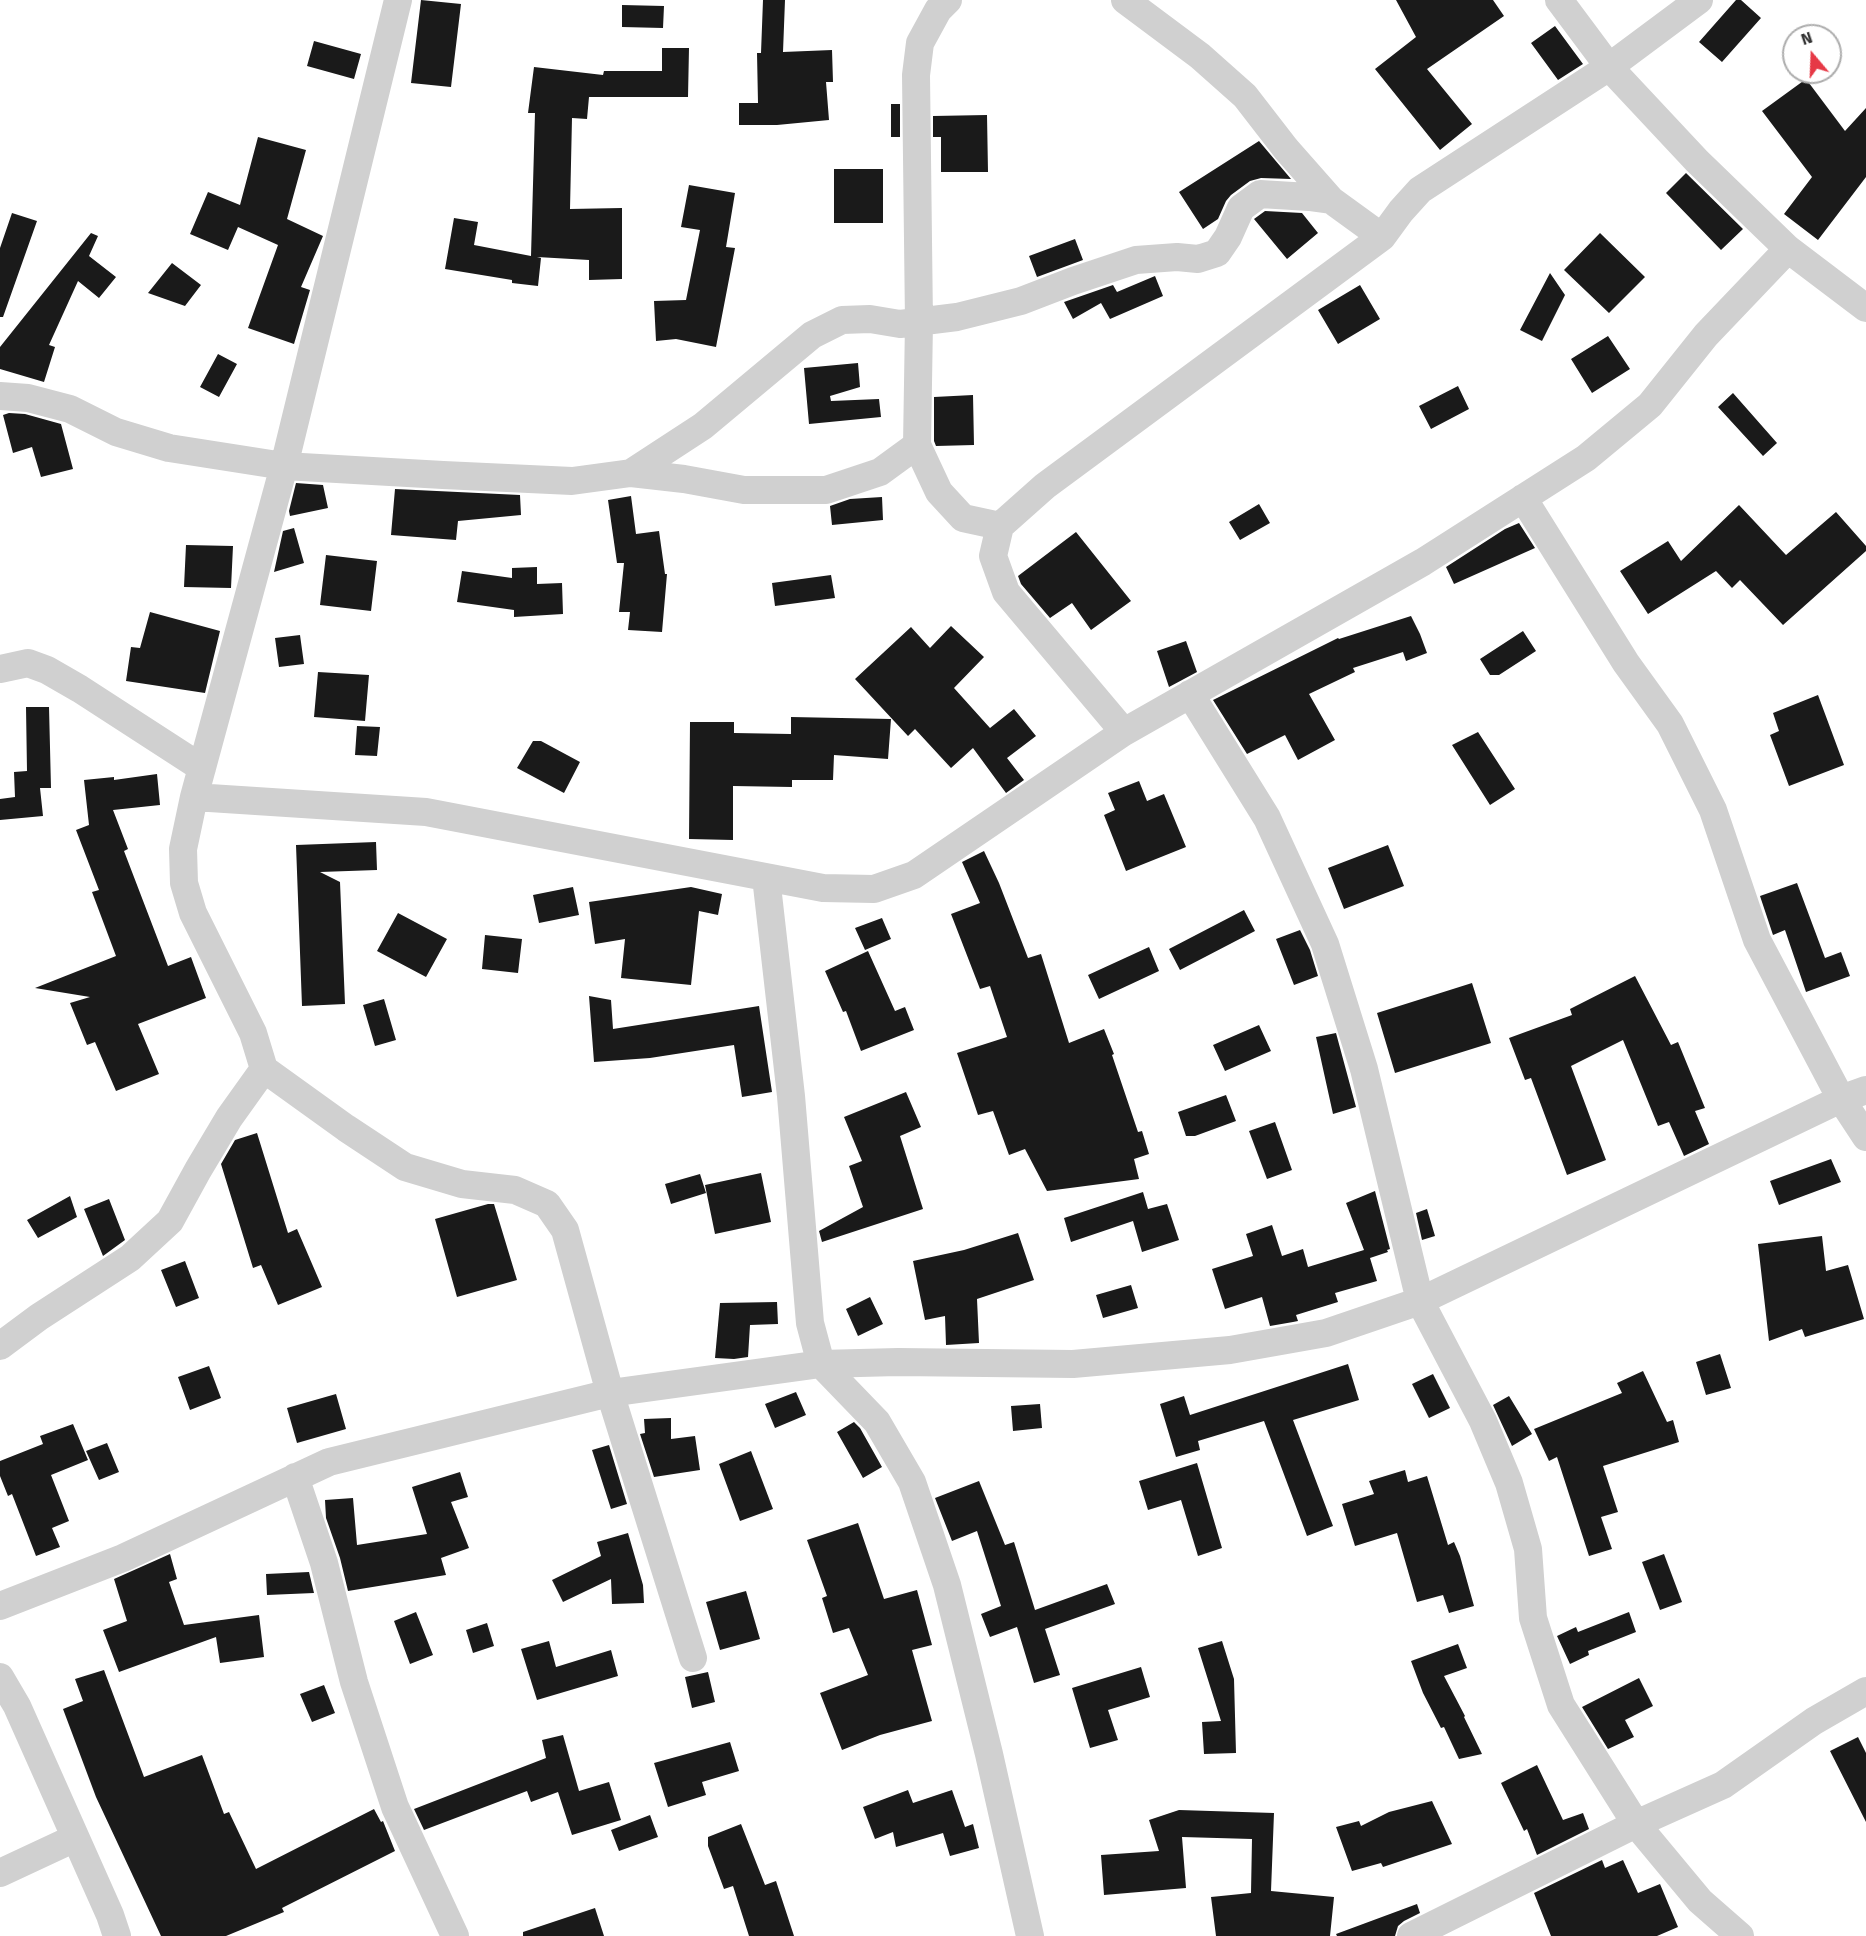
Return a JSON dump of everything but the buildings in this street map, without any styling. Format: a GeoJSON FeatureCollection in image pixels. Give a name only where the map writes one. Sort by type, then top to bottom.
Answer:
{"type":"FeatureCollection","features":[{"type":"Feature","properties":{"kind":"street"},"geometry":{"type":"LineString","coordinates":[[398,0],[284,466],[194,797],[183,849],[184,883],[193,913],[253,1033],[264,1069],[405,1167],[462,1184],[515,1190],[547,1204],[565,1230],[610,1393],[693,1658]]}},
{"type":"Feature","properties":{"kind":"street"},"geometry":{"type":"LineString","coordinates":[[948,0],[938,10],[920,43],[916,75],[919,322],[917,445],[939,492],[963,518],[1000,525]]}},
{"type":"Feature","properties":{"kind":"street"},"geometry":{"type":"LineString","coordinates":[[1125,0],[1200,56],[1245,96],[1330,200],[1382,237]]}},
{"type":"Feature","properties":{"kind":"street"},"geometry":{"type":"LineString","coordinates":[[1559,0],[1609,67],[1697,161],[1788,249],[1866,308]]}},
{"type":"Feature","properties":{"kind":"street"},"geometry":{"type":"LineString","coordinates":[[1124,732],[1005,592],[993,556],[1000,525],[1045,486],[1382,237],[1420,190],[1609,67],[1699,0]]}},
{"type":"Feature","properties":{"kind":"street"},"geometry":{"type":"LineString","coordinates":[[631,473],[703,426],[812,335],[842,320],[870,319],[900,324],[957,317],[1021,301],[1136,260],[1177,256],[1198,259],[1217,253],[1228,237],[1241,208],[1260,194],[1330,200]]}},
{"type":"Feature","properties":{"kind":"street"},"geometry":{"type":"LineString","coordinates":[[194,797],[426,812],[823,888],[874,889],[914,875],[1124,732],[1424,562],[1586,458],[1650,405],[1706,335],[1788,249]]}},
{"type":"Feature","properties":{"kind":"street"},"geometry":{"type":"LineString","coordinates":[[0,396],[28,398],[70,409],[116,432],[169,448],[284,466],[572,481],[631,473],[684,479],[744,490],[826,490],[880,472],[917,445]]}},
{"type":"Feature","properties":{"kind":"street"},"geometry":{"type":"LineString","coordinates":[[1523,498],[1626,663],[1670,724],[1713,810],[1757,940],[1853,1094],[1866,1137]]}},
{"type":"Feature","properties":{"kind":"street"},"geometry":{"type":"LineString","coordinates":[[0,669],[28,663],[47,670],[202,768]]}},
{"type":"Feature","properties":{"kind":"street"},"geometry":{"type":"LineString","coordinates":[[1190,694],[1267,818],[1325,944],[1364,1069],[1420,1301],[1483,1421],[1509,1483],[1528,1550],[1533,1618],[1561,1705],[1636,1824],[1700,1901],[1740,1936]]}},
{"type":"Feature","properties":{"kind":"street"},"geometry":{"type":"LineString","coordinates":[[766,877],[791,1096],[810,1323],[821,1365],[877,1422],[912,1482],[947,1586],[989,1754],[1030,1936]]}},
{"type":"Feature","properties":{"kind":"street"},"geometry":{"type":"LineString","coordinates":[[0,1346],[39,1317],[130,1258],[170,1221],[229,1118],[264,1069]]}},
{"type":"Feature","properties":{"kind":"street"},"geometry":{"type":"LineString","coordinates":[[0,1606],[123,1558],[329,1462],[610,1393],[821,1365],[898,1362],[1073,1364],[1230,1350],[1326,1334],[1420,1301],[1853,1094]]}},
{"type":"Feature","properties":{"kind":"street"},"geometry":{"type":"LineString","coordinates":[[295,1477],[324,1563],[354,1682],[395,1807],[455,1936]]}},
{"type":"Feature","properties":{"kind":"street"},"geometry":{"type":"LineString","coordinates":[[0,1677],[16,1706],[110,1915],[117,1936]]}},
{"type":"Feature","properties":{"kind":"street"},"geometry":{"type":"LineString","coordinates":[[1411,1936],[1636,1824],[1723,1785],[1814,1720],[1866,1691]]}},
{"type":"Feature","properties":{"kind":"street"},"geometry":{"type":"LineString","coordinates":[[0,1873],[75,1838]]}}]}
